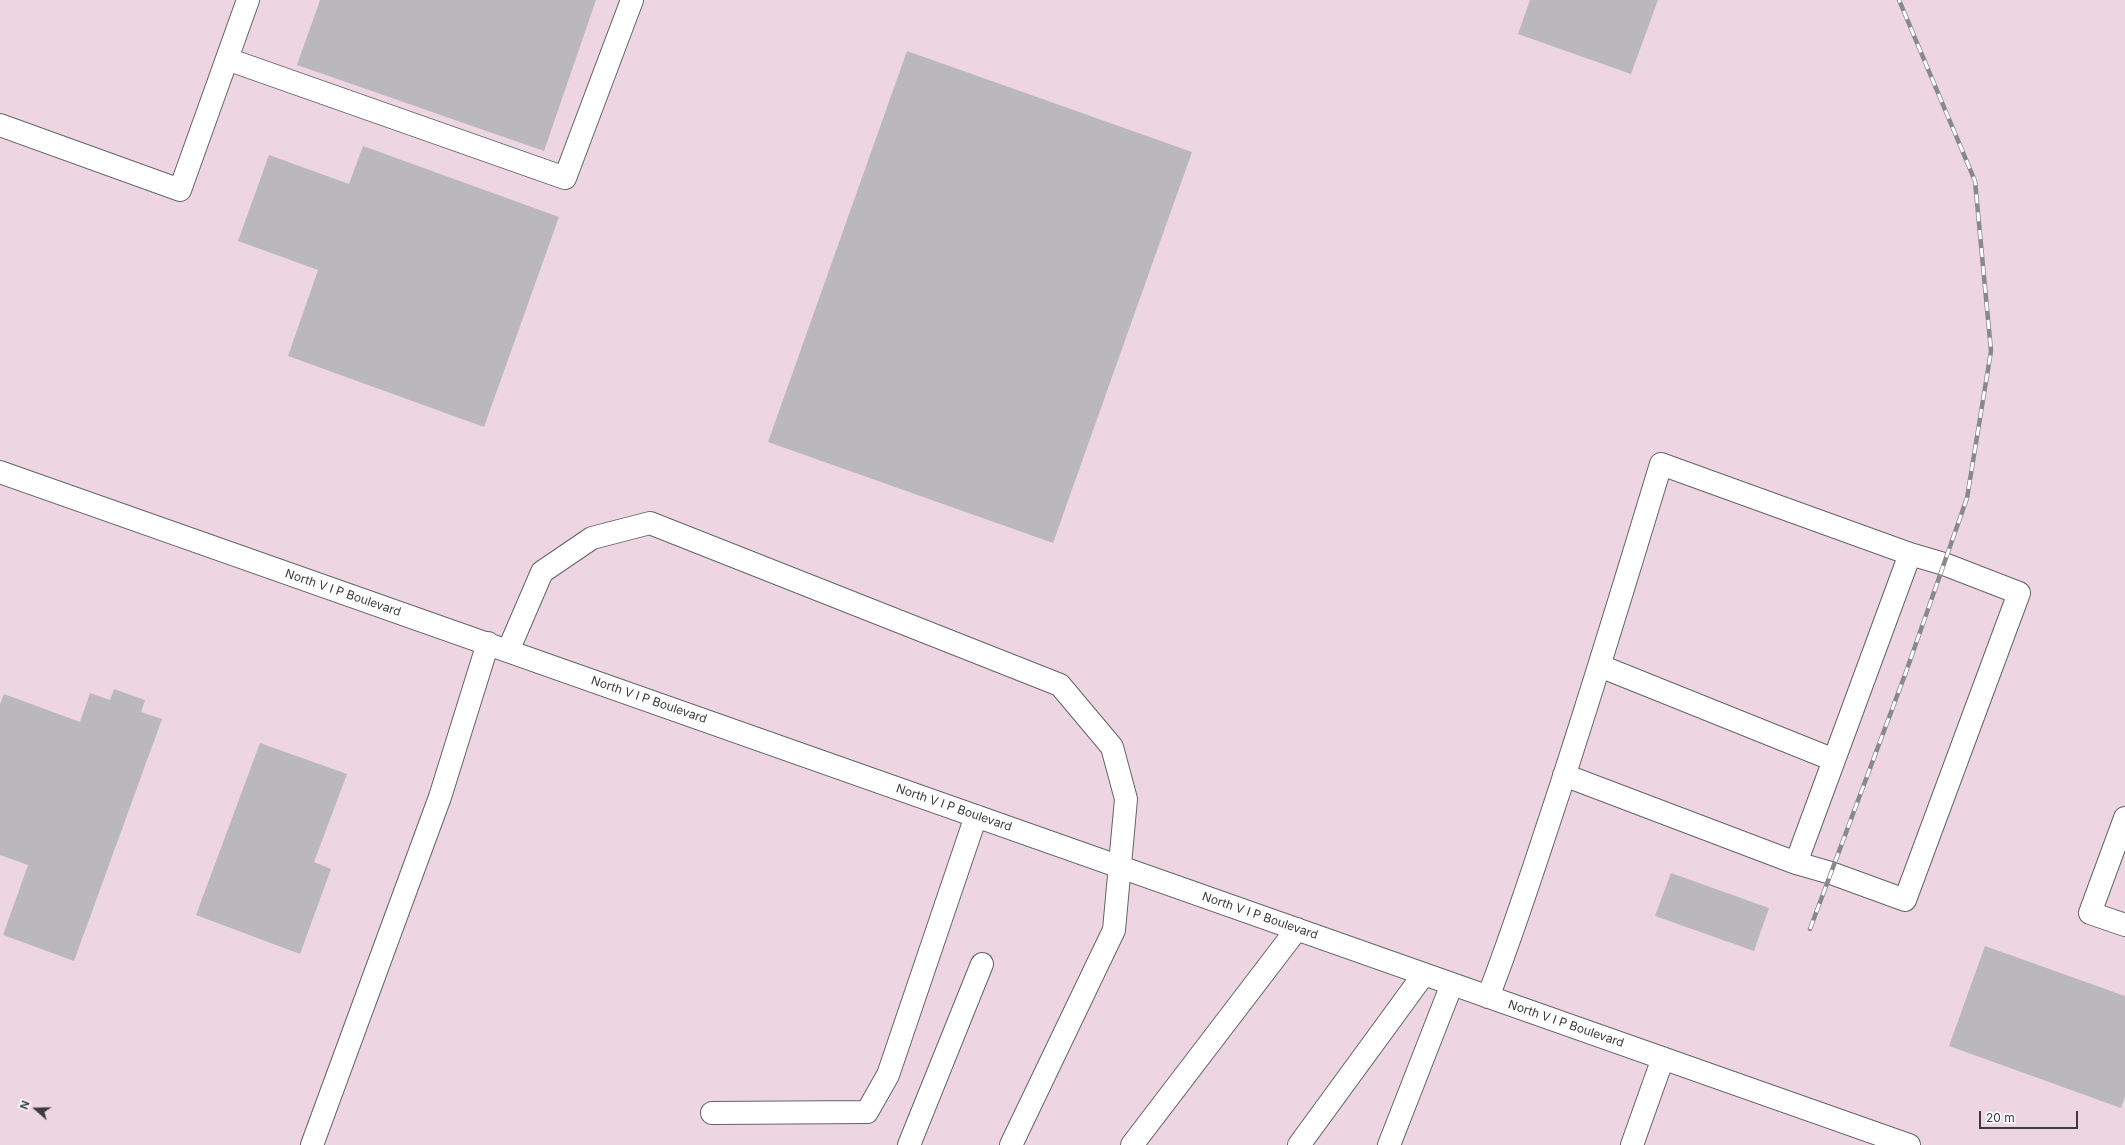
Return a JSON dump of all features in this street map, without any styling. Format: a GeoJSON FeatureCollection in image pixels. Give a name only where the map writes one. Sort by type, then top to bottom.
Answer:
{"type":"FeatureCollection","features":[{"type":"Feature","properties":{"kind":"street"},"geometry":{"type":"LineString","coordinates":[[0,125],[180,190],[248,0]]}},
{"type":"Feature","properties":{"kind":"street"},"geometry":{"type":"LineString","coordinates":[[227,59],[565,178],[632,0]]}},
{"type":"Feature","properties":{"kind":"street"},"geometry":{"type":"LineString","coordinates":[[1488,997],[1506,952],[1564,775],[1600,666],[1660,464],[1910,554],[1944,564],[2019,593],[1905,900],[1831,873],[1796,863],[1564,775]]}},
{"type":"Feature","properties":{"kind":"street","name":"North V I P Boulevard"},"geometry":{"type":"LineString","coordinates":[[0,472],[1909,1145]]}},
{"type":"Feature","properties":{"kind":"street"},"geometry":{"type":"LineString","coordinates":[[312,1145],[440,797],[498,647],[542,572],[592,538],[650,523],[1060,685],[1112,747],[1126,799],[1114,930],[1011,1145]]}},
{"type":"Feature","properties":{"kind":"street"},"geometry":{"type":"LineString","coordinates":[[1796,863],[1910,554]]}},
{"type":"Feature","properties":{"kind":"street"},"geometry":{"type":"LineString","coordinates":[[1600,666],[1834,760]]}},
{"type":"Feature","properties":{"kind":"street"},"geometry":{"type":"LineString","coordinates":[[712,1112],[867,1112],[888,1075],[976,816]]}},
{"type":"Feature","properties":{"kind":"street"},"geometry":{"type":"LineString","coordinates":[[2125,818],[2090,913],[2125,925]]}},
{"type":"Feature","properties":{"kind":"street"},"geometry":{"type":"LineString","coordinates":[[1132,1145],[1297,929]]}},
{"type":"Feature","properties":{"kind":"street"},"geometry":{"type":"LineString","coordinates":[[909,1145],[982,964]]}},
{"type":"Feature","properties":{"kind":"street"},"geometry":{"type":"LineString","coordinates":[[1299,1145],[1424,974]]}},
{"type":"Feature","properties":{"kind":"street"},"geometry":{"type":"LineString","coordinates":[[1389,1145],[1452,984]]}},
{"type":"Feature","properties":{"kind":"street"},"geometry":{"type":"LineString","coordinates":[[1632,1145],[1664,1058]]}},
{"type":"Feature","properties":{"kind":"shaded area"},"geometry":{"type":"Polygon","coordinates":[[[0,0],[2125,0],[2125,1145],[0,1145],[0,0]]]}},
{"type":"Feature","properties":{"kind":"building"},"geometry":{"type":"Polygon","coordinates":[[[320,0],[596,0],[544,151],[297,65],[320,0]]]}},
{"type":"Feature","properties":{"kind":"building"},"geometry":{"type":"Polygon","coordinates":[[[1530,0],[1658,0],[1631,74],[1518,34],[1530,0]]]}},
{"type":"Feature","properties":{"kind":"building"},"geometry":{"type":"Polygon","coordinates":[[[907,51],[1192,152],[1053,543],[768,442],[907,51]]]}},
{"type":"Feature","properties":{"kind":"building"},"geometry":{"type":"Polygon","coordinates":[[[363,146],[559,217],[484,427],[288,356],[318,270],[238,241],[269,155],[349,184],[363,146]]]}},
{"type":"Feature","properties":{"kind":"building"},"geometry":{"type":"Polygon","coordinates":[[[114,689],[145,700],[141,712],[162,719],[74,961],[3,935],[28,865],[0,855],[0,704],[4,694],[80,722],[90,693],[110,700],[114,689]]]}},
{"type":"Feature","properties":{"kind":"building"},"geometry":{"type":"Polygon","coordinates":[[[260,743],[347,774],[314,862],[331,869],[300,954],[196,915],[260,743]]]}},
{"type":"Feature","properties":{"kind":"building"},"geometry":{"type":"Polygon","coordinates":[[[1671,873],[1769,908],[1754,951],[1655,916],[1671,873]]]}},
{"type":"Feature","properties":{"kind":"building"},"geometry":{"type":"Polygon","coordinates":[[[1985,946],[2125,996],[2125,1097],[2121,1108],[1949,1046],[1985,946]]]}},
{"type":"Feature","properties":{"kind":"railway"},"geometry":{"type":"LineString","coordinates":[[1810,929],[1906,672],[1967,498],[1991,351],[1975,181],[1899,0]]}}]}
